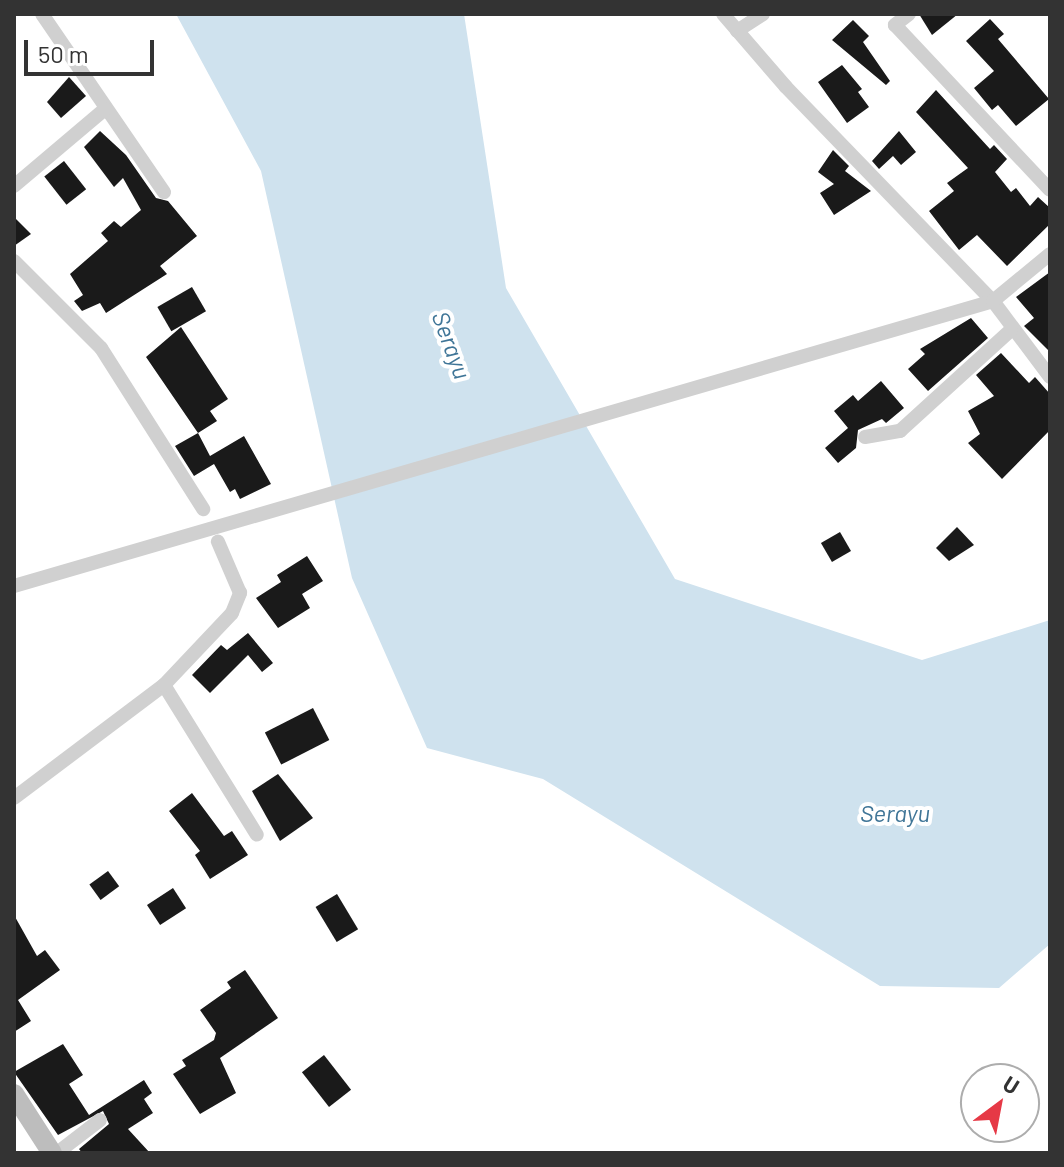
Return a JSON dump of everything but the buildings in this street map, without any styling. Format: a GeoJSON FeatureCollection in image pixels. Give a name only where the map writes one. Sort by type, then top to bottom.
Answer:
{"type":"FeatureCollection","features":[{"type":"Feature","properties":{"kind":"main road"},"geometry":{"type":"LineString","coordinates":[[14,1094],[51,1152]]}},
{"type":"Feature","properties":{"kind":"street"},"geometry":{"type":"LineString","coordinates":[[42,14],[164,192]]}},
{"type":"Feature","properties":{"kind":"street"},"geometry":{"type":"LineString","coordinates":[[723,14],[993,301],[1011,330],[1050,377]]}},
{"type":"Feature","properties":{"kind":"street"},"geometry":{"type":"LineString","coordinates":[[737,31],[763,14]]}},
{"type":"Feature","properties":{"kind":"street"},"geometry":{"type":"LineString","coordinates":[[909,14],[889,20],[1050,190]]}},
{"type":"Feature","properties":{"kind":"street"},"geometry":{"type":"LineString","coordinates":[[14,186],[105,109]]}},
{"type":"Feature","properties":{"kind":"street"},"geometry":{"type":"LineString","coordinates":[[14,586],[993,301],[1050,254]]}},
{"type":"Feature","properties":{"kind":"street"},"geometry":{"type":"LineString","coordinates":[[14,261],[101,348],[203,509]]}},
{"type":"Feature","properties":{"kind":"street"},"geometry":{"type":"LineString","coordinates":[[865,437],[900,431],[1011,330]]}},
{"type":"Feature","properties":{"kind":"street"},"geometry":{"type":"LineString","coordinates":[[14,798],[164,685],[225,621],[240,593],[218,542]]}},
{"type":"Feature","properties":{"kind":"street"},"geometry":{"type":"LineString","coordinates":[[164,685],[257,835]]}},
{"type":"Feature","properties":{"kind":"street"},"geometry":{"type":"LineString","coordinates":[[51,1152],[100,1120]]}},
{"type":"Feature","properties":{"kind":"water","name":"Serayu"},"geometry":{"type":"Polygon","coordinates":[[[176,14],[464,14],[506,288],[675,579],[922,660],[1050,620],[1050,944],[999,988],[880,986],[543,779],[427,748],[352,578],[261,171],[176,14]]]}}]}
